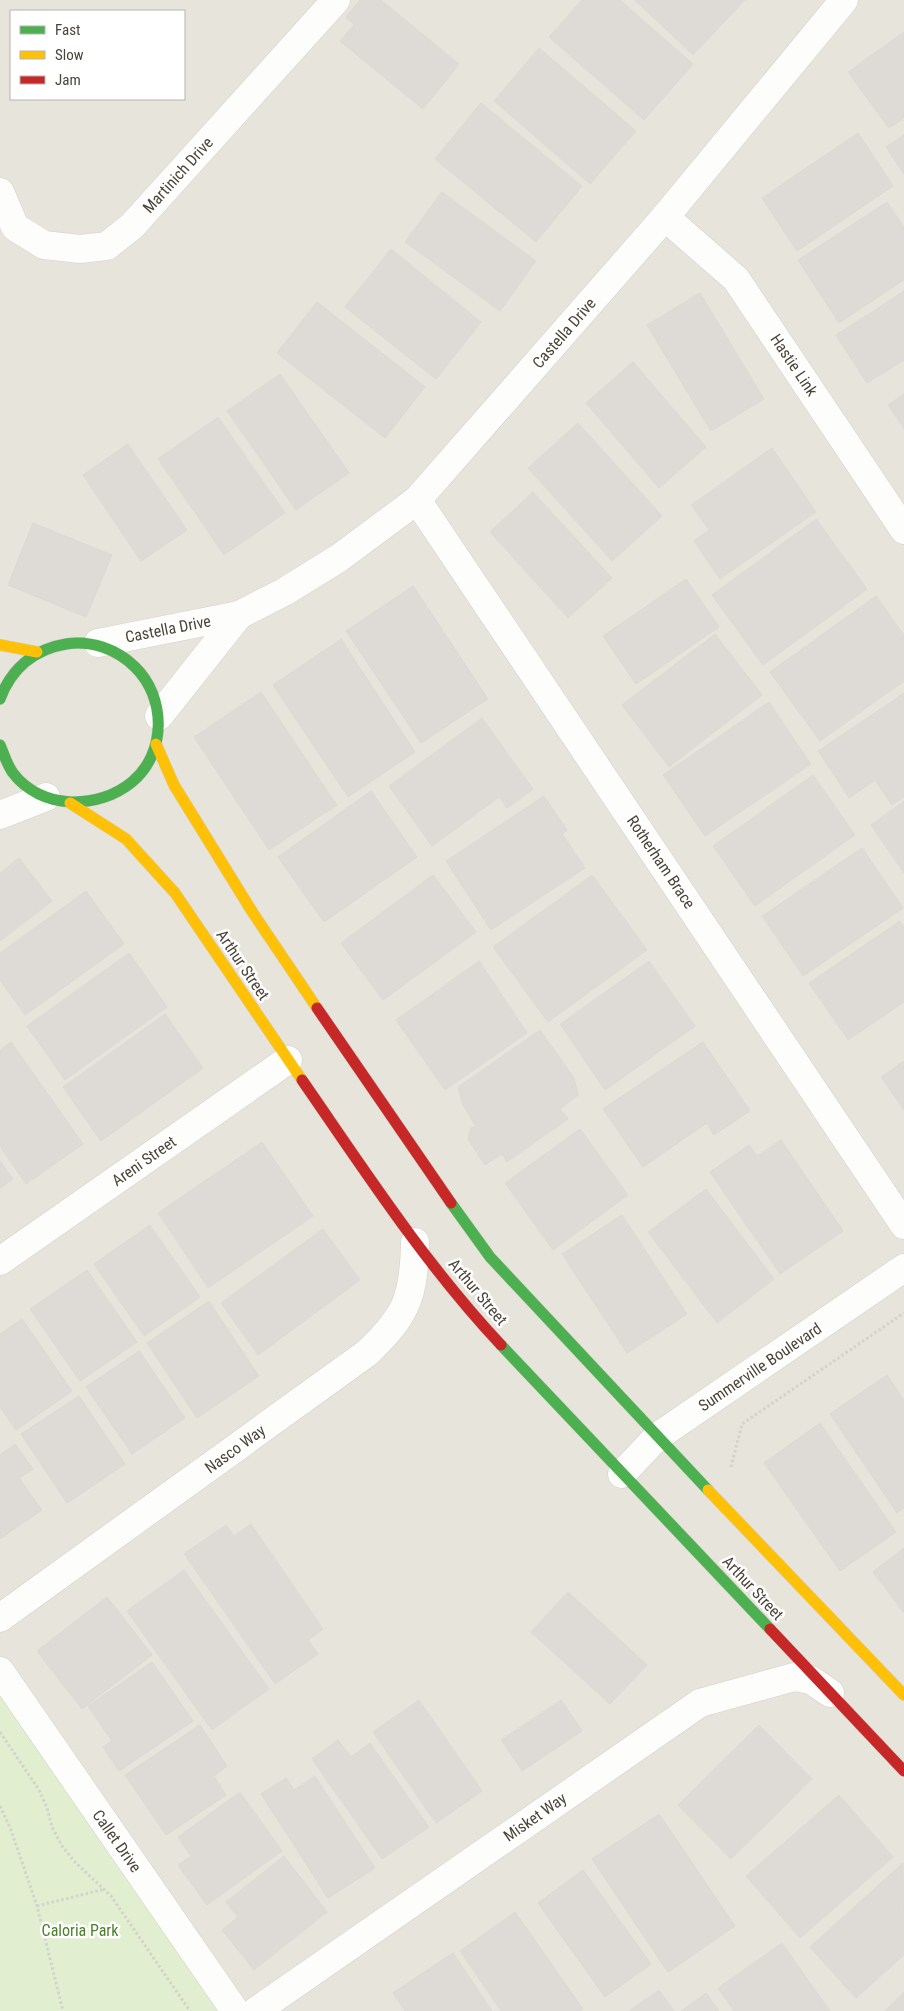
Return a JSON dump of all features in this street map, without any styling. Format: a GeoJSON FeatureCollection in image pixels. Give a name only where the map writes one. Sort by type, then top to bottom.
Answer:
{"type":"FeatureCollection","features":[{"type":"Feature","properties":{"kind":"street","name":"Martinich Drive"},"geometry":{"type":"LineString","coordinates":[[0,192],[16,227],[44,245],[80,249],[108,246],[132,226],[336,0]]}},
{"type":"Feature","properties":{"kind":"street","name":"Castella Drive"},"geometry":{"type":"LineString","coordinates":[[98,644],[239,615],[284,592],[339,558],[417,500],[665,217],[844,0]]}},
{"type":"Feature","properties":{"kind":"street","name":"Hastie Link"},"geometry":{"type":"LineString","coordinates":[[665,217],[736,279],[904,530]]}},
{"type":"Feature","properties":{"kind":"street","name":"Rotherham Brace"},"geometry":{"type":"LineString","coordinates":[[417,500],[904,1224]]}},
{"type":"Feature","properties":{"kind":"street","name":"Castella Drive"},"geometry":{"type":"LineString","coordinates":[[159,716],[239,615]]}},
{"type":"Feature","properties":{"kind":"street"},"geometry":{"type":"LineString","coordinates":[[0,699],[20,665],[37,652],[56,644],[77,641],[98,644],[121,653],[140,670],[153,691],[159,716],[156,744],[144,770],[124,789],[98,801],[58,800],[0,815]]}},
{"type":"Feature","properties":{"kind":"street"},"geometry":{"type":"LineString","coordinates":[[0,644],[37,652]]}},
{"type":"Feature","properties":{"kind":"street","name":"Arthur Street"},"geometry":{"type":"LineString","coordinates":[[156,744],[174,785],[253,913],[400,1130],[490,1257],[657,1437],[904,1695]]}},
{"type":"Feature","properties":{"kind":"street","name":"Arthur Street"},"geometry":{"type":"LineString","coordinates":[[0,745],[2,753],[12,771],[28,786],[58,800],[126,839],[176,893],[288,1060],[416,1242],[476,1318],[904,1771]]}},
{"type":"Feature","properties":{"kind":"street","name":"Areni Street"},"geometry":{"type":"LineString","coordinates":[[0,1261],[288,1060]]}},
{"type":"Feature","properties":{"kind":"street","name":"Nasco Way"},"geometry":{"type":"LineString","coordinates":[[0,1618],[367,1353],[389,1332],[404,1310],[413,1287],[416,1242]]}},
{"type":"Feature","properties":{"kind":"street","name":"Summerville Boulevard"},"geometry":{"type":"LineString","coordinates":[[622,1474],[657,1437],[904,1268]]}},
{"type":"Feature","properties":{"kind":"street","name":"Callet Drive"},"geometry":{"type":"LineString","coordinates":[[0,1671],[235,2011]]}},
{"type":"Feature","properties":{"kind":"street","name":"Misket Way"},"geometry":{"type":"LineString","coordinates":[[256,2011],[700,1703],[794,1677],[811,1680],[831,1694]]}},
{"type":"Feature","properties":{"kind":"path"},"geometry":{"type":"LineString","coordinates":[[731,1467],[742,1424],[904,1313]]}},
{"type":"Feature","properties":{"kind":"path"},"geometry":{"type":"LineString","coordinates":[[0,1732],[39,1790],[47,1808],[52,1827],[62,1846],[75,1862],[111,1896],[190,2011]]}},
{"type":"Feature","properties":{"kind":"path"},"geometry":{"type":"LineString","coordinates":[[0,1806],[11,1830],[37,1906],[63,2011]]}},
{"type":"Feature","properties":{"kind":"path"},"geometry":{"type":"LineString","coordinates":[[37,1906],[105,1889]]}},
{"type":"Feature","properties":{"kind":"shaded area"},"geometry":{"type":"Polygon","coordinates":[[[0,0],[904,0],[904,2011],[0,2011],[0,0]]]}},
{"type":"Feature","properties":{"kind":"green space","name":"Caloria Park"},"geometry":{"type":"Polygon","coordinates":[[[0,1671],[232,2011],[0,2011],[0,1671]]]}},
{"type":"Feature","properties":{"kind":"building"},"geometry":{"type":"Polygon","coordinates":[[[360,0],[381,0],[459,64],[423,109],[340,41],[354,25],[346,17],[360,0]]]}},
{"type":"Feature","properties":{"kind":"building"},"geometry":{"type":"Polygon","coordinates":[[[582,0],[620,0],[693,64],[644,120],[549,37],[582,0]]]}},
{"type":"Feature","properties":{"kind":"building"},"geometry":{"type":"Polygon","coordinates":[[[635,0],[745,0],[693,55],[635,0]]]}},
{"type":"Feature","properties":{"kind":"building"},"geometry":{"type":"Polygon","coordinates":[[[904,32],[904,118],[889,128],[848,72],[904,32]]]}},
{"type":"Feature","properties":{"kind":"building"},"geometry":{"type":"Polygon","coordinates":[[[539,48],[636,131],[590,184],[494,101],[539,48]]]}},
{"type":"Feature","properties":{"kind":"building"},"geometry":{"type":"Polygon","coordinates":[[[481,103],[582,186],[536,242],[435,159],[481,103]]]}},
{"type":"Feature","properties":{"kind":"building"},"geometry":{"type":"Polygon","coordinates":[[[858,133],[893,186],[797,251],[762,198],[858,133]]]}},
{"type":"Feature","properties":{"kind":"building"},"geometry":{"type":"Polygon","coordinates":[[[904,135],[904,174],[886,147],[904,135]]]}},
{"type":"Feature","properties":{"kind":"building"},"geometry":{"type":"Polygon","coordinates":[[[442,192],[536,261],[500,311],[405,242],[442,192]]]}},
{"type":"Feature","properties":{"kind":"building"},"geometry":{"type":"Polygon","coordinates":[[[887,202],[904,227],[904,280],[839,323],[798,260],[887,202]]]}},
{"type":"Feature","properties":{"kind":"building"},"geometry":{"type":"Polygon","coordinates":[[[391,249],[481,322],[436,379],[345,307],[391,249]]]}},
{"type":"Feature","properties":{"kind":"building"},"geometry":{"type":"Polygon","coordinates":[[[904,291],[904,360],[867,383],[836,335],[904,291]]]}},
{"type":"Feature","properties":{"kind":"building"},"geometry":{"type":"Polygon","coordinates":[[[700,293],[764,399],[711,431],[647,325],[700,293]]]}},
{"type":"Feature","properties":{"kind":"building"},"geometry":{"type":"Polygon","coordinates":[[[317,302],[425,387],[385,438],[277,353],[317,302]]]}},
{"type":"Feature","properties":{"kind":"building"},"geometry":{"type":"Polygon","coordinates":[[[633,362],[706,447],[659,488],[586,403],[633,362]]]}},
{"type":"Feature","properties":{"kind":"building"},"geometry":{"type":"Polygon","coordinates":[[[280,374],[349,473],[296,510],[227,411],[280,374]]]}},
{"type":"Feature","properties":{"kind":"building"},"geometry":{"type":"Polygon","coordinates":[[[904,394],[904,429],[888,405],[904,394]]]}},
{"type":"Feature","properties":{"kind":"building"},"geometry":{"type":"Polygon","coordinates":[[[218,417],[285,513],[224,555],[158,459],[218,417]]]}},
{"type":"Feature","properties":{"kind":"building"},"geometry":{"type":"Polygon","coordinates":[[[578,423],[662,516],[612,561],[528,468],[578,423]]]}},
{"type":"Feature","properties":{"kind":"building"},"geometry":{"type":"Polygon","coordinates":[[[128,444],[187,530],[141,561],[83,475],[128,444]]]}},
{"type":"Feature","properties":{"kind":"building"},"geometry":{"type":"Polygon","coordinates":[[[772,448],[816,512],[720,579],[694,541],[709,530],[691,505],[772,448]]]}},
{"type":"Feature","properties":{"kind":"building"},"geometry":{"type":"Polygon","coordinates":[[[533,492],[612,578],[568,618],[490,532],[533,492]]]}},
{"type":"Feature","properties":{"kind":"building"},"geometry":{"type":"Polygon","coordinates":[[[816,519],[867,589],[763,665],[712,595],[816,519]]]}},
{"type":"Feature","properties":{"kind":"building"},"geometry":{"type":"Polygon","coordinates":[[[33,523],[112,555],[86,617],[8,585],[33,523]]]}},
{"type":"Feature","properties":{"kind":"building"},"geometry":{"type":"Polygon","coordinates":[[[686,579],[719,627],[636,684],[603,636],[686,579]]]}},
{"type":"Feature","properties":{"kind":"building"},"geometry":{"type":"Polygon","coordinates":[[[413,586],[488,699],[421,743],[346,631],[413,586]]]}},
{"type":"Feature","properties":{"kind":"building"},"geometry":{"type":"Polygon","coordinates":[[[876,596],[904,635],[904,681],[820,741],[770,672],[876,596]]]}},
{"type":"Feature","properties":{"kind":"building"},"geometry":{"type":"Polygon","coordinates":[[[715,634],[762,695],[669,767],[622,705],[715,634]]]}},
{"type":"Feature","properties":{"kind":"building"},"geometry":{"type":"Polygon","coordinates":[[[341,639],[415,752],[348,797],[273,685],[341,639]]]}},
{"type":"Feature","properties":{"kind":"building"},"geometry":{"type":"Polygon","coordinates":[[[261,692],[337,805],[269,850],[194,737],[261,692]]]}},
{"type":"Feature","properties":{"kind":"building"},"geometry":{"type":"Polygon","coordinates":[[[904,693],[904,797],[892,805],[875,780],[849,798],[818,751],[904,693]]]}},
{"type":"Feature","properties":{"kind":"building"},"geometry":{"type":"Polygon","coordinates":[[[769,702],[811,764],[705,836],[663,775],[769,702]]]}},
{"type":"Feature","properties":{"kind":"building"},"geometry":{"type":"Polygon","coordinates":[[[482,718],[533,789],[507,808],[499,797],[432,846],[389,786],[482,718]]]}},
{"type":"Feature","properties":{"kind":"building"},"geometry":{"type":"Polygon","coordinates":[[[813,775],[855,835],[755,906],[713,846],[813,775]]]}},
{"type":"Feature","properties":{"kind":"building"},"geometry":{"type":"Polygon","coordinates":[[[371,791],[417,857],[324,922],[278,857],[371,791]]]}},
{"type":"Feature","properties":{"kind":"building"},"geometry":{"type":"Polygon","coordinates":[[[544,796],[567,830],[562,834],[585,868],[491,930],[446,861],[544,796]]]}},
{"type":"Feature","properties":{"kind":"building"},"geometry":{"type":"Polygon","coordinates":[[[904,801],[904,873],[871,825],[904,801]]]}},
{"type":"Feature","properties":{"kind":"building"},"geometry":{"type":"Polygon","coordinates":[[[862,848],[903,908],[803,976],[762,916],[862,848]]]}},
{"type":"Feature","properties":{"kind":"building"},"geometry":{"type":"Polygon","coordinates":[[[19,858],[52,901],[0,941],[0,873],[19,858]]]}},
{"type":"Feature","properties":{"kind":"building"},"geometry":{"type":"Polygon","coordinates":[[[433,875],[476,932],[383,1000],[341,943],[433,875]]]}},
{"type":"Feature","properties":{"kind":"building"},"geometry":{"type":"Polygon","coordinates":[[[592,875],[647,950],[548,1022],[493,947],[592,875]]]}},
{"type":"Feature","properties":{"kind":"building"},"geometry":{"type":"Polygon","coordinates":[[[86,891],[124,944],[25,1015],[0,980],[0,953],[86,891]]]}},
{"type":"Feature","properties":{"kind":"building"},"geometry":{"type":"Polygon","coordinates":[[[900,921],[904,927],[904,1002],[848,1040],[809,983],[900,921]]]}},
{"type":"Feature","properties":{"kind":"building"},"geometry":{"type":"Polygon","coordinates":[[[129,953],[167,1007],[65,1080],[27,1026],[129,953]]]}},
{"type":"Feature","properties":{"kind":"building"},"geometry":{"type":"Polygon","coordinates":[[[479,961],[527,1033],[445,1090],[396,1020],[479,961]]]}},
{"type":"Feature","properties":{"kind":"building"},"geometry":{"type":"Polygon","coordinates":[[[649,961],[695,1026],[605,1090],[560,1024],[649,961]]]}},
{"type":"Feature","properties":{"kind":"building"},"geometry":{"type":"Polygon","coordinates":[[[165,1014],[203,1068],[101,1141],[63,1087],[165,1014]]]}},
{"type":"Feature","properties":{"kind":"building"},"geometry":{"type":"Polygon","coordinates":[[[540,1030],[574,1078],[578,1095],[560,1109],[568,1119],[507,1162],[502,1154],[485,1165],[468,1139],[471,1128],[476,1126],[463,1105],[458,1087],[540,1030]]]}},
{"type":"Feature","properties":{"kind":"building"},"geometry":{"type":"Polygon","coordinates":[[[11,1042],[83,1144],[26,1184],[0,1146],[0,1050],[11,1042]]]}},
{"type":"Feature","properties":{"kind":"building"},"geometry":{"type":"Polygon","coordinates":[[[703,1042],[750,1111],[714,1135],[707,1123],[643,1167],[603,1109],[703,1042]]]}},
{"type":"Feature","properties":{"kind":"building"},"geometry":{"type":"Polygon","coordinates":[[[904,1061],[904,1110],[881,1077],[904,1061]]]}},
{"type":"Feature","properties":{"kind":"building"},"geometry":{"type":"Polygon","coordinates":[[[580,1129],[628,1195],[553,1250],[505,1183],[580,1129]]]}},
{"type":"Feature","properties":{"kind":"building"},"geometry":{"type":"Polygon","coordinates":[[[781,1140],[843,1231],[780,1274],[710,1172],[749,1145],[757,1156],[781,1140]]]}},
{"type":"Feature","properties":{"kind":"building"},"geometry":{"type":"Polygon","coordinates":[[[262,1142],[313,1216],[208,1288],[158,1213],[262,1142]]]}},
{"type":"Feature","properties":{"kind":"building"},"geometry":{"type":"Polygon","coordinates":[[[0,1161],[13,1179],[0,1188],[0,1161]]]}},
{"type":"Feature","properties":{"kind":"building"},"geometry":{"type":"Polygon","coordinates":[[[706,1189],[774,1279],[717,1323],[648,1232],[706,1189]]]}},
{"type":"Feature","properties":{"kind":"building"},"geometry":{"type":"Polygon","coordinates":[[[622,1215],[687,1314],[627,1353],[562,1254],[622,1215]]]}},
{"type":"Feature","properties":{"kind":"building"},"geometry":{"type":"Polygon","coordinates":[[[150,1225],[200,1297],[144,1336],[94,1264],[150,1225]]]}},
{"type":"Feature","properties":{"kind":"building"},"geometry":{"type":"Polygon","coordinates":[[[323,1229],[360,1280],[258,1355],[221,1303],[323,1229]]]}},
{"type":"Feature","properties":{"kind":"building"},"geometry":{"type":"Polygon","coordinates":[[[87,1270],[137,1342],[80,1381],[30,1309],[87,1270]]]}},
{"type":"Feature","properties":{"kind":"building"},"geometry":{"type":"Polygon","coordinates":[[[209,1301],[259,1376],[197,1418],[147,1343],[209,1301]]]}},
{"type":"Feature","properties":{"kind":"building"},"geometry":{"type":"Polygon","coordinates":[[[22,1319],[72,1391],[16,1430],[0,1407],[0,1334],[22,1319]]]}},
{"type":"Feature","properties":{"kind":"building"},"geometry":{"type":"Polygon","coordinates":[[[139,1351],[185,1418],[132,1454],[86,1387],[139,1351]]]}},
{"type":"Feature","properties":{"kind":"building"},"geometry":{"type":"Polygon","coordinates":[[[887,1375],[904,1400],[904,1508],[897,1513],[830,1414],[887,1375]]]}},
{"type":"Feature","properties":{"kind":"building"},"geometry":{"type":"Polygon","coordinates":[[[79,1396],[125,1464],[67,1503],[21,1434],[79,1396]]]}},
{"type":"Feature","properties":{"kind":"building"},"geometry":{"type":"Polygon","coordinates":[[[820,1423],[896,1532],[840,1571],[764,1463],[820,1423]]]}},
{"type":"Feature","properties":{"kind":"building"},"geometry":{"type":"Polygon","coordinates":[[[15,1444],[33,1469],[19,1478],[42,1510],[0,1539],[0,1455],[15,1444]]]}},
{"type":"Feature","properties":{"kind":"building"},"geometry":{"type":"Polygon","coordinates":[[[251,1524],[323,1629],[308,1640],[318,1654],[275,1684],[184,1554],[226,1525],[234,1536],[251,1524]]]}},
{"type":"Feature","properties":{"kind":"building"},"geometry":{"type":"Polygon","coordinates":[[[904,1548],[904,1613],[873,1572],[904,1548]]]}},
{"type":"Feature","properties":{"kind":"building"},"geometry":{"type":"Polygon","coordinates":[[[184,1570],[269,1689],[212,1730],[127,1611],[184,1570]]]}},
{"type":"Feature","properties":{"kind":"building"},"geometry":{"type":"Polygon","coordinates":[[[568,1592],[647,1665],[610,1704],[531,1632],[568,1592]]]}},
{"type":"Feature","properties":{"kind":"building"},"geometry":{"type":"Polygon","coordinates":[[[107,1597],[152,1655],[82,1709],[37,1651],[107,1597]]]}},
{"type":"Feature","properties":{"kind":"building"},"geometry":{"type":"Polygon","coordinates":[[[152,1662],[193,1721],[119,1771],[103,1747],[112,1741],[88,1706],[152,1662]]]}},
{"type":"Feature","properties":{"kind":"building"},"geometry":{"type":"Polygon","coordinates":[[[419,1700],[482,1791],[436,1823],[373,1732],[419,1700]]]}},
{"type":"Feature","properties":{"kind":"building"},"geometry":{"type":"Polygon","coordinates":[[[561,1700],[582,1731],[522,1771],[501,1740],[561,1700]]]}},
{"type":"Feature","properties":{"kind":"building"},"geometry":{"type":"Polygon","coordinates":[[[200,1725],[227,1766],[214,1776],[226,1795],[166,1835],[125,1775],[200,1725]]]}},
{"type":"Feature","properties":{"kind":"building"},"geometry":{"type":"Polygon","coordinates":[[[759,1725],[812,1779],[731,1859],[678,1805],[759,1725]]]}},
{"type":"Feature","properties":{"kind":"building"},"geometry":{"type":"Polygon","coordinates":[[[338,1740],[351,1757],[370,1743],[429,1827],[382,1859],[312,1759],[338,1740]]]}},
{"type":"Feature","properties":{"kind":"building"},"geometry":{"type":"Polygon","coordinates":[[[315,1776],[375,1868],[328,1898],[261,1794],[286,1778],[294,1790],[315,1776]]]}},
{"type":"Feature","properties":{"kind":"building"},"geometry":{"type":"Polygon","coordinates":[[[240,1792],[282,1851],[207,1905],[178,1865],[191,1856],[178,1837],[240,1792]]]}},
{"type":"Feature","properties":{"kind":"building"},"geometry":{"type":"Polygon","coordinates":[[[839,1795],[893,1857],[800,1938],[746,1876],[839,1795]]]}},
{"type":"Feature","properties":{"kind":"building"},"geometry":{"type":"Polygon","coordinates":[[[659,1814],[735,1926],[668,1972],[592,1859],[659,1814]]]}},
{"type":"Feature","properties":{"kind":"building"},"geometry":{"type":"Polygon","coordinates":[[[284,1856],[327,1912],[254,1970],[222,1930],[238,1917],[226,1902],[284,1856]]]}},
{"type":"Feature","properties":{"kind":"building"},"geometry":{"type":"Polygon","coordinates":[[[903,1863],[904,1955],[856,1998],[810,1947],[903,1863]]]}},
{"type":"Feature","properties":{"kind":"building"},"geometry":{"type":"Polygon","coordinates":[[[583,1870],[651,1964],[605,1997],[538,1903],[583,1870]]]}},
{"type":"Feature","properties":{"kind":"building"},"geometry":{"type":"Polygon","coordinates":[[[515,1912],[583,2009],[580,2011],[501,2011],[460,1951],[515,1912]]]}},
{"type":"Feature","properties":{"kind":"building"},"geometry":{"type":"Polygon","coordinates":[[[782,1943],[830,2011],[734,2011],[718,1988],[782,1943]]]}},
{"type":"Feature","properties":{"kind":"building"},"geometry":{"type":"Polygon","coordinates":[[[453,1953],[492,2011],[405,2011],[393,1993],[453,1953]]]}},
{"type":"Feature","properties":{"kind":"building"},"geometry":{"type":"Polygon","coordinates":[[[659,1990],[674,2011],[629,2011],[659,1990]]]}},
{"type":"Feature","properties":{"kind":"building"},"geometry":{"type":"Polygon","coordinates":[[[904,1992],[904,2011],[885,2011],[904,1992]]]}},
{"type":"Feature","properties":{"kind":"building"},"geometry":{"type":"Polygon","coordinates":[[[706,1993],[719,2011],[681,2011],[706,1993]]]}},
{"type":"Feature","properties":{"kind":"traffic: fast"},"geometry":{"type":"LineString","coordinates":[[0,699],[10,678],[25,662],[34,656],[54,647],[85,643],[112,651],[135,667],[145,679],[153,694],[157,709],[158,725],[157,741],[152,756],[132,782],[103,798],[87,801],[70,802],[54,799],[39,794],[25,785],[11,770],[0,745]]}},
{"type":"Feature","properties":{"kind":"traffic: fast"},"geometry":{"type":"LineString","coordinates":[[451,1203],[490,1257],[708,1490]]}},
{"type":"Feature","properties":{"kind":"traffic: fast"},"geometry":{"type":"LineString","coordinates":[[501,1345],[770,1629]]}},
{"type":"Feature","properties":{"kind":"traffic: slow"},"geometry":{"type":"LineString","coordinates":[[0,645],[37,652]]}},
{"type":"Feature","properties":{"kind":"traffic: slow"},"geometry":{"type":"LineString","coordinates":[[156,744],[174,785],[253,913],[317,1008]]}},
{"type":"Feature","properties":{"kind":"traffic: slow"},"geometry":{"type":"LineString","coordinates":[[70,803],[126,839],[175,893],[302,1080]]}},
{"type":"Feature","properties":{"kind":"traffic: slow"},"geometry":{"type":"LineString","coordinates":[[708,1490],[904,1695]]}},
{"type":"Feature","properties":{"kind":"traffic: jam"},"geometry":{"type":"LineString","coordinates":[[317,1008],[451,1203]]}},
{"type":"Feature","properties":{"kind":"traffic: jam"},"geometry":{"type":"LineString","coordinates":[[302,1080],[421,1250],[501,1345]]}},
{"type":"Feature","properties":{"kind":"traffic: jam"},"geometry":{"type":"LineString","coordinates":[[770,1629],[904,1771]]}}]}
